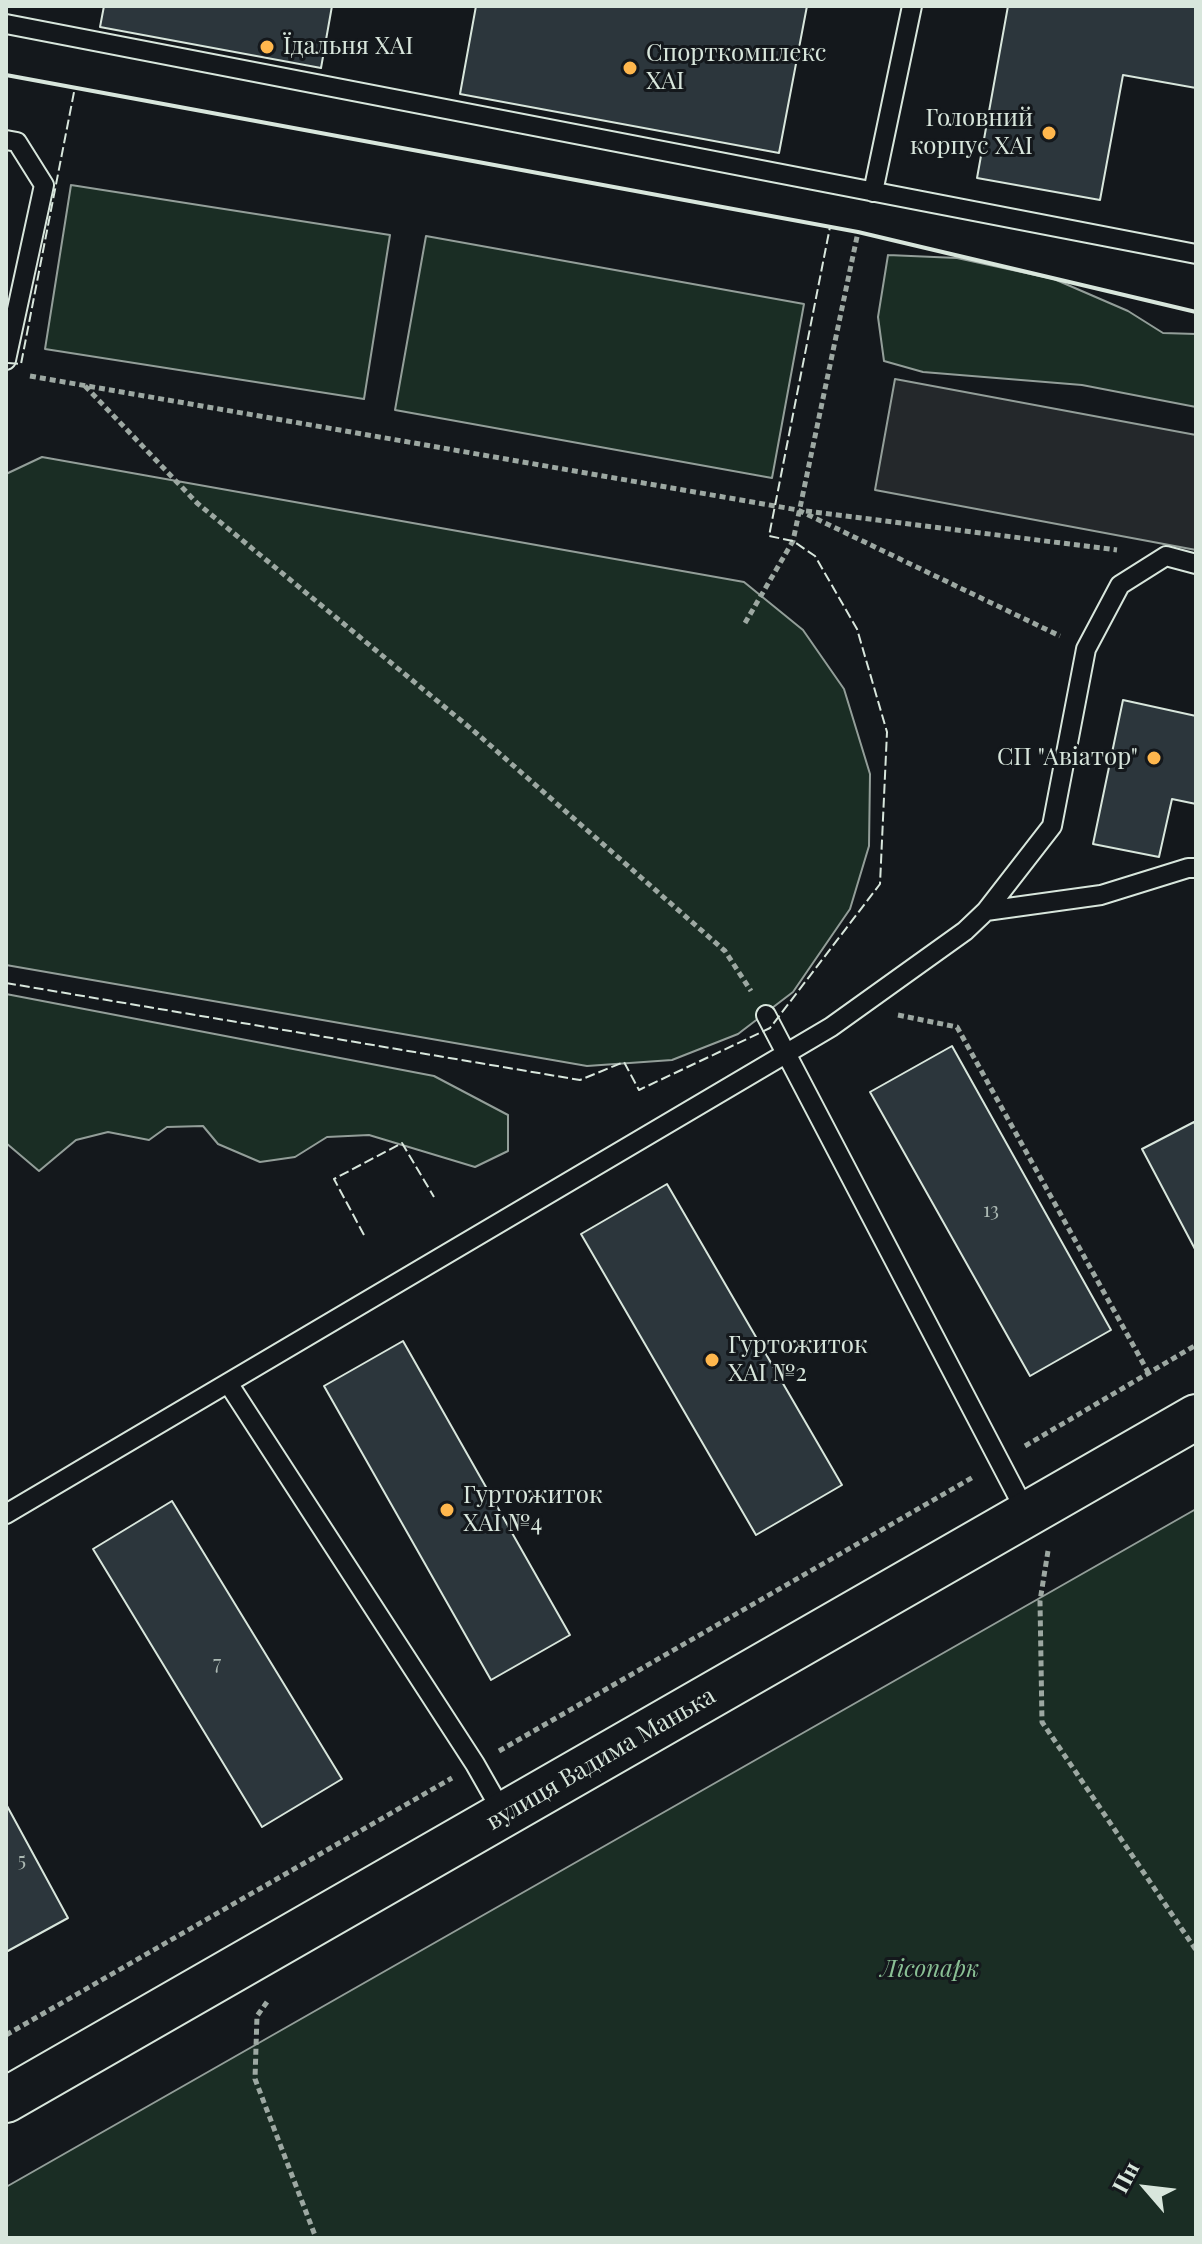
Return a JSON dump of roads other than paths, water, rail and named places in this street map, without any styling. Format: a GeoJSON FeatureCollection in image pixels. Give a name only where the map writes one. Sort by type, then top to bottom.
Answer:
{"type":"FeatureCollection","features":[{"type":"Feature","properties":{"kind":"main road","name":"вулиця Вадима Манька"},"geometry":{"type":"LineString","coordinates":[[6,2100],[504,1815],[1038,1532],[1196,1417]]}},
{"type":"Feature","properties":{"kind":"lane"},"geometry":{"type":"LineString","coordinates":[[873,192],[912,6]]}},
{"type":"Feature","properties":{"kind":"lane"},"geometry":{"type":"LineString","coordinates":[[6,24],[1196,254]]}},
{"type":"Feature","properties":{"kind":"lane"},"geometry":{"type":"LineString","coordinates":[[6,140],[17,142],[44,185],[6,360]]}},
{"type":"Feature","properties":{"kind":"lane"},"geometry":{"type":"LineString","coordinates":[[6,1514],[788,1053],[860,1007],[965,931],[986,911],[1052,826],[1086,649],[1120,585],[1166,556],[1196,564]]}},
{"type":"Feature","properties":{"kind":"lane"},"geometry":{"type":"LineString","coordinates":[[986,911],[1101,895],[1196,868]]}},
{"type":"Feature","properties":{"kind":"lane"},"geometry":{"type":"LineString","coordinates":[[766,1015],[770,1028],[788,1053],[1038,1532]]}},
{"type":"Feature","properties":{"kind":"lane"},"geometry":{"type":"LineString","coordinates":[[228,1383],[475,1764],[504,1815]]}},
{"type":"Feature","properties":{"kind":"place","name":"Їдальня ХАІ"},"geometry":{"type":"Point","coordinates":[267,47]}},
{"type":"Feature","properties":{"kind":"place","name":"Спорткомплекс ХАІ"},"geometry":{"type":"Point","coordinates":[630,68]}},
{"type":"Feature","properties":{"kind":"place","name":"Головний корпус ХАІ"},"geometry":{"type":"Point","coordinates":[1049,133]}},
{"type":"Feature","properties":{"kind":"place","name":"СП \"Авіатор\""},"geometry":{"type":"Point","coordinates":[1154,758]}},
{"type":"Feature","properties":{"kind":"place","name":"Гуртожиток ХАІ №2"},"geometry":{"type":"Point","coordinates":[712,1360]}},
{"type":"Feature","properties":{"kind":"place","name":"Гуртожиток ХАІ №4"},"geometry":{"type":"Point","coordinates":[447,1510]}},
{"type":"Feature","properties":{"kind":"park label","name":"Лісопарк"},"geometry":{"type":"Point","coordinates":[930,1970]}}]}
